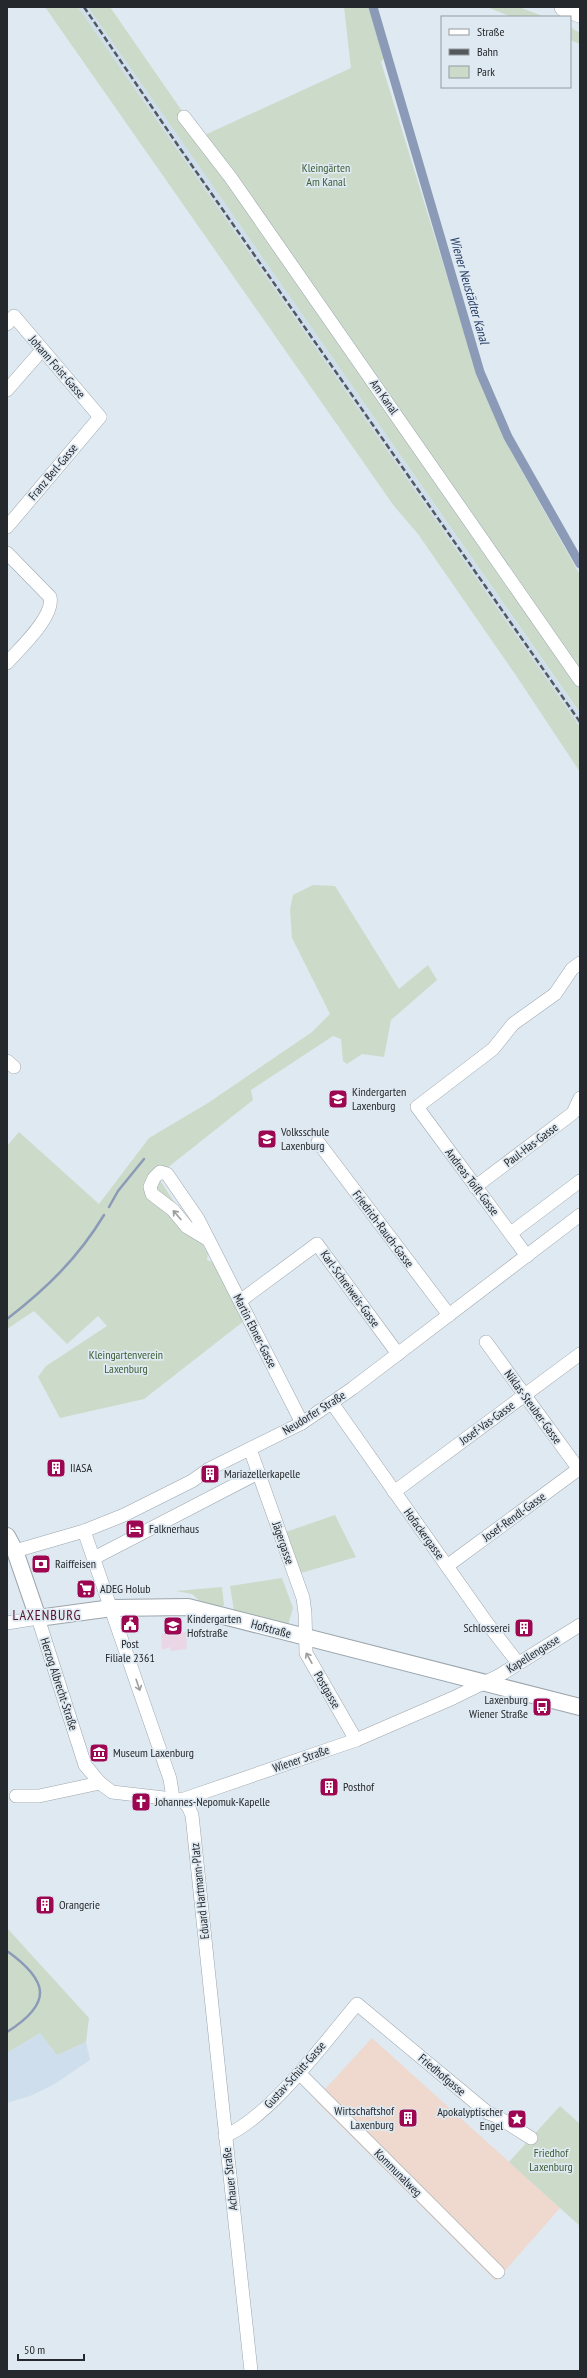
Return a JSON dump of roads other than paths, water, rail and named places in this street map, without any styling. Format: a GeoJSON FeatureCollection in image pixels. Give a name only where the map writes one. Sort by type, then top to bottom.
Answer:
{"type":"FeatureCollection","features":[{"type":"Feature","properties":{"kind":"highway"},"geometry":{"type":"LineString","coordinates":[[564,7],[580,13]]}},
{"type":"Feature","properties":{"kind":"main road","name":"Herzog Albrecht-Straße"},"geometry":{"type":"LineString","coordinates":[[7,1536],[15,1551],[38,1618]]}},
{"type":"Feature","properties":{"kind":"main road","name":"Hofstraße"},"geometry":{"type":"LineString","coordinates":[[38,1618],[112,1608],[188,1607],[306,1639],[485,1682]]}},
{"type":"Feature","properties":{"kind":"main road"},"geometry":{"type":"LineString","coordinates":[[485,1682],[580,1707]]}},
{"type":"Feature","properties":{"kind":"street","name":"Am Kanal"},"geometry":{"type":"LineString","coordinates":[[184,117],[232,178],[580,680]]}},
{"type":"Feature","properties":{"kind":"street","name":"Johann Foist-Gasse"},"geometry":{"type":"LineString","coordinates":[[10,320],[42,350],[100,417]]}},
{"type":"Feature","properties":{"kind":"street"},"geometry":{"type":"LineString","coordinates":[[7,390],[42,350]]}},
{"type":"Feature","properties":{"kind":"street","name":"Franz Berl-Gasse"},"geometry":{"type":"LineString","coordinates":[[7,527],[100,417]]}},
{"type":"Feature","properties":{"kind":"street"},"geometry":{"type":"LineString","coordinates":[[7,553],[50,596],[52,604],[47,616],[7,663]]}},
{"type":"Feature","properties":{"kind":"street","name":"Andreas Toifl-Gasse"},"geometry":{"type":"LineString","coordinates":[[527,1256],[417,1107],[493,1049],[513,1024],[555,994],[572,969],[580,963]]}},
{"type":"Feature","properties":{"kind":"street","name":"Paul-Has-Gasse"},"geometry":{"type":"LineString","coordinates":[[475,1187],[574,1112],[580,1098]]}},
{"type":"Feature","properties":{"kind":"street","name":"Friedrich-Rauch-Gasse"},"geometry":{"type":"LineString","coordinates":[[318,1142],[449,1315]]}},
{"type":"Feature","properties":{"kind":"street","name":"Martin Ebner-Gasse"},"geometry":{"type":"LineString","coordinates":[[207,1239],[187,1227],[173,1210],[152,1194],[150,1187],[154,1178],[160,1172],[166,1174],[194,1213],[302,1423]]}},
{"type":"Feature","properties":{"kind":"street"},"geometry":{"type":"LineString","coordinates":[[510,1233],[580,1181]]}},
{"type":"Feature","properties":{"kind":"street","name":"Neudorfer Straße"},"geometry":{"type":"LineString","coordinates":[[15,1551],[84,1531],[124,1515],[184,1486],[209,1469],[302,1423],[332,1403],[398,1354],[580,1215]]}},
{"type":"Feature","properties":{"kind":"street","name":"Karl-Schreiweis-Gasse"},"geometry":{"type":"LineString","coordinates":[[240,1301],[317,1244],[398,1354]]}},
{"type":"Feature","properties":{"kind":"street","name":"Niklas-Steuber-Gasse"},"geometry":{"type":"LineString","coordinates":[[486,1342],[524,1396],[580,1469]]}},
{"type":"Feature","properties":{"kind":"street","name":"Josef-Vas-Gasse"},"geometry":{"type":"LineString","coordinates":[[394,1492],[580,1354]]}},
{"type":"Feature","properties":{"kind":"street","name":"Hofackergasse"},"geometry":{"type":"LineString","coordinates":[[332,1403],[394,1492],[518,1663]]}},
{"type":"Feature","properties":{"kind":"street","name":"Jägergasse"},"geometry":{"type":"LineString","coordinates":[[250,1449],[302,1598],[305,1613],[306,1639]]}},
{"type":"Feature","properties":{"kind":"street","name":"Josef-Rendl-Gasse"},"geometry":{"type":"LineString","coordinates":[[447,1566],[580,1469]]}},
{"type":"Feature","properties":{"kind":"street"},"geometry":{"type":"LineString","coordinates":[[94,1558],[258,1473]]}},
{"type":"Feature","properties":{"kind":"street"},"geometry":{"type":"LineString","coordinates":[[84,1531],[112,1608],[177,1799]]}},
{"type":"Feature","properties":{"kind":"street","name":"Hofstraße"},"geometry":{"type":"LineString","coordinates":[[7,1623],[38,1618]]}},
{"type":"Feature","properties":{"kind":"street","name":"Herzog Albrecht-Straße"},"geometry":{"type":"LineString","coordinates":[[38,1618],[85,1765],[100,1783]]}},
{"type":"Feature","properties":{"kind":"street","name":"Kapellengasse"},"geometry":{"type":"LineString","coordinates":[[485,1682],[580,1625]]}},
{"type":"Feature","properties":{"kind":"street","name":"Postgasse"},"geometry":{"type":"LineString","coordinates":[[306,1639],[306,1653],[356,1740]]}},
{"type":"Feature","properties":{"kind":"street","name":"Wiener Straße"},"geometry":{"type":"LineString","coordinates":[[100,1783],[112,1792],[127,1795],[177,1799],[356,1740],[485,1682]]}},
{"type":"Feature","properties":{"kind":"street"},"geometry":{"type":"LineString","coordinates":[[16,1796],[39,1796],[100,1783]]}},
{"type":"Feature","properties":{"kind":"street","name":"Eduard Hartmann-Platz"},"geometry":{"type":"LineString","coordinates":[[177,1799],[188,1806],[192,1815],[200,1878],[209,1987]]}},
{"type":"Feature","properties":{"kind":"street","name":"Achauer Straße"},"geometry":{"type":"LineString","coordinates":[[209,1987],[251,2371]]}},
{"type":"Feature","properties":{"kind":"street","name":"Gustav-Schütt-Gasse"},"geometry":{"type":"LineString","coordinates":[[225,2136],[242,2129],[270,2104],[357,2004]]}},
{"type":"Feature","properties":{"kind":"street","name":"Friedhofgasse"},"geometry":{"type":"LineString","coordinates":[[357,2004],[488,2113],[496,2116],[531,2138]]}},
{"type":"Feature","properties":{"kind":"street","name":"Kommunalweg"},"geometry":{"type":"LineString","coordinates":[[298,2073],[498,2272]]}},
{"type":"Feature","properties":{"kind":"waterway","name":"Wiener Neustädter Kanal"},"geometry":{"type":"LineString","coordinates":[[373,7],[480,372],[508,437],[580,564]]}},
{"type":"Feature","properties":{"kind":"waterway"},"geometry":{"type":"LineString","coordinates":[[109,1207],[118,1191],[144,1159]]}},
{"type":"Feature","properties":{"kind":"waterway"},"geometry":{"type":"LineString","coordinates":[[7,1319],[35,1296],[60,1272],[94,1231],[104,1215]]}},
{"type":"Feature","properties":{"kind":"waterway"},"geometry":{"type":"LineString","coordinates":[[7,1951],[31,1972],[38,1982],[40,1992],[38,2002],[32,2011],[22,2021],[7,2032]]}},
{"type":"Feature","properties":{"kind":"railway"},"geometry":{"type":"LineString","coordinates":[[84,7],[179,147],[580,722]]}},
{"type":"Feature","properties":{"kind":"place","name":"Kindergarten Laxenburg"},"geometry":{"type":"Point","coordinates":[338,1099]}},
{"type":"Feature","properties":{"kind":"place","name":"Volksschule Laxenburg"},"geometry":{"type":"Point","coordinates":[267,1139]}},
{"type":"Feature","properties":{"kind":"place","name":"IIASA"},"geometry":{"type":"Point","coordinates":[56,1468]}},
{"type":"Feature","properties":{"kind":"place","name":"Mariazellerkapelle"},"geometry":{"type":"Point","coordinates":[210,1474]}},
{"type":"Feature","properties":{"kind":"place","name":"Falknerhaus"},"geometry":{"type":"Point","coordinates":[135,1529]}},
{"type":"Feature","properties":{"kind":"place","name":"Raiffeisen"},"geometry":{"type":"Point","coordinates":[41,1564]}},
{"type":"Feature","properties":{"kind":"place","name":"ADEG Holub"},"geometry":{"type":"Point","coordinates":[86,1589]}},
{"type":"Feature","properties":{"kind":"place","name":"Post Filiale 2361"},"geometry":{"type":"Point","coordinates":[130,1624]}},
{"type":"Feature","properties":{"kind":"place","name":"Kindergarten Hofstraße"},"geometry":{"type":"Point","coordinates":[173,1626]}},
{"type":"Feature","properties":{"kind":"place","name":"Schlosserei"},"geometry":{"type":"Point","coordinates":[524,1628]}},
{"type":"Feature","properties":{"kind":"place","name":"Laxenburg Wiener Straße"},"geometry":{"type":"Point","coordinates":[542,1707]}},
{"type":"Feature","properties":{"kind":"place","name":"Museum Laxenburg"},"geometry":{"type":"Point","coordinates":[99,1753]}},
{"type":"Feature","properties":{"kind":"place","name":"Posthof"},"geometry":{"type":"Point","coordinates":[329,1787]}},
{"type":"Feature","properties":{"kind":"place","name":"Johannes-Nepomuk-Kapelle"},"geometry":{"type":"Point","coordinates":[141,1802]}},
{"type":"Feature","properties":{"kind":"place","name":"Orangerie"},"geometry":{"type":"Point","coordinates":[45,1905]}},
{"type":"Feature","properties":{"kind":"place","name":"Wirtschaftshof Laxenburg"},"geometry":{"type":"Point","coordinates":[408,2118]}},
{"type":"Feature","properties":{"kind":"place","name":"Apokalyptischer Engel"},"geometry":{"type":"Point","coordinates":[517,2119]}},
{"type":"Feature","properties":{"kind":"district","name":"LAXENBURG"},"geometry":{"type":"Point","coordinates":[47,1615]}},
{"type":"Feature","properties":{"kind":"park label","name":"Kleingärten Am Kanal"},"geometry":{"type":"Point","coordinates":[326,175]}},
{"type":"Feature","properties":{"kind":"park label","name":"Kleingartenverein Laxenburg"},"geometry":{"type":"Point","coordinates":[126,1362]}},
{"type":"Feature","properties":{"kind":"park label","name":"Friedhof Laxenburg"},"geometry":{"type":"Point","coordinates":[551,2160]}}]}
